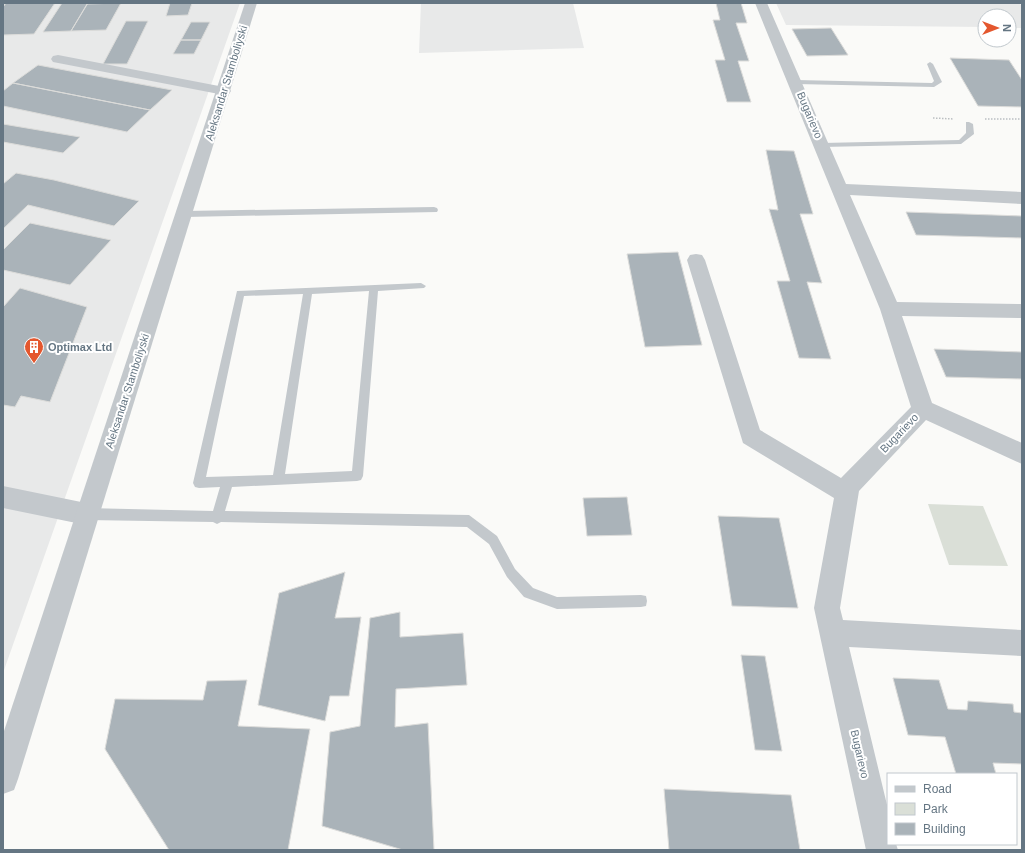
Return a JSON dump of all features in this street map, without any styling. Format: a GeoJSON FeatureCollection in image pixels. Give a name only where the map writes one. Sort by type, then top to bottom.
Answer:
{"type":"FeatureCollection","features":[{"type":"Feature","properties":{"kind":"street","name":"Aleksandar Stamboliyski"},"geometry":{"type":"LineString","coordinates":[[3,779],[86,514],[185,214],[251,3]]}},
{"type":"Feature","properties":{"kind":"street","name":"Bugarievo"},"geometry":{"type":"LineString","coordinates":[[762,3],[890,309],[923,408],[848,486],[827,608],[882,850]]}},
{"type":"Feature","properties":{"kind":"street"},"geometry":{"type":"LineString","coordinates":[[58,59],[224,91]]}},
{"type":"Feature","properties":{"kind":"street"},"geometry":{"type":"LineString","coordinates":[[839,189],[1022,198]]}},
{"type":"Feature","properties":{"kind":"street"},"geometry":{"type":"LineString","coordinates":[[696,260],[751,436],[846,493]]}},
{"type":"Feature","properties":{"kind":"street"},"geometry":{"type":"LineString","coordinates":[[890,309],[1022,311]]}},
{"type":"Feature","properties":{"kind":"street"},"geometry":{"type":"LineString","coordinates":[[923,408],[1022,454]]}},
{"type":"Feature","properties":{"kind":"street"},"geometry":{"type":"LineString","coordinates":[[3,497],[86,514]]}},
{"type":"Feature","properties":{"kind":"street"},"geometry":{"type":"LineString","coordinates":[[832,633],[1022,643]]}},
{"type":"Feature","properties":{"kind":"lane"},"geometry":{"type":"LineString","coordinates":[[796,82],[934,85],[938,82],[930,64]]}},
{"type":"Feature","properties":{"kind":"lane"},"geometry":{"type":"LineString","coordinates":[[822,145],[961,142],[970,134],[969,124]]}},
{"type":"Feature","properties":{"kind":"lane"},"geometry":{"type":"LineString","coordinates":[[185,214],[434,210]]}},
{"type":"Feature","properties":{"kind":"lane"},"geometry":{"type":"LineString","coordinates":[[374,288],[357,476],[199,483],[240,293],[421,286]]}},
{"type":"Feature","properties":{"kind":"lane"},"geometry":{"type":"LineString","coordinates":[[278,480],[308,290]]}},
{"type":"Feature","properties":{"kind":"lane"},"geometry":{"type":"LineString","coordinates":[[216,518],[227,482]]}},
{"type":"Feature","properties":{"kind":"lane"},"geometry":{"type":"LineString","coordinates":[[86,514],[216,518],[469,521],[493,540],[511,573],[529,593],[557,603],[641,600]]}},
{"type":"Feature","properties":{"kind":"shaded area"},"geometry":{"type":"Polygon","coordinates":[[[3,3],[240,3],[3,673],[3,3]]]}},
{"type":"Feature","properties":{"kind":"shaded area"},"geometry":{"type":"Polygon","coordinates":[[[421,3],[573,3],[584,48],[419,53],[421,3]]]}},
{"type":"Feature","properties":{"kind":"shaded area"},"geometry":{"type":"Polygon","coordinates":[[[776,3],[1019,3],[1022,6],[1022,28],[1017,28],[1017,8],[977,8],[977,27],[786,25],[776,3]]]}},
{"type":"Feature","properties":{"kind":"green space"},"geometry":{"type":"Polygon","coordinates":[[[928,504],[983,506],[1008,566],[949,565],[928,504]]]}},
{"type":"Feature","properties":{"kind":"building"},"geometry":{"type":"Polygon","coordinates":[[[6,3],[55,3],[34,34],[3,35],[3,7],[6,3]]]}},
{"type":"Feature","properties":{"kind":"building"},"geometry":{"type":"Polygon","coordinates":[[[62,3],[88,3],[71,31],[43,32],[62,3]]]}},
{"type":"Feature","properties":{"kind":"building"},"geometry":{"type":"Polygon","coordinates":[[[121,3],[106,30],[71,31],[87,4],[121,3]]]}},
{"type":"Feature","properties":{"kind":"building"},"geometry":{"type":"Polygon","coordinates":[[[170,3],[192,3],[188,15],[166,16],[170,3]]]}},
{"type":"Feature","properties":{"kind":"building"},"geometry":{"type":"Polygon","coordinates":[[[716,3],[741,3],[747,23],[736,23],[749,61],[738,61],[751,102],[727,102],[715,60],[725,60],[713,20],[720,20],[716,3]]]}},
{"type":"Feature","properties":{"kind":"building"},"geometry":{"type":"Polygon","coordinates":[[[126,21],[148,21],[127,64],[103,64],[126,21]]]}},
{"type":"Feature","properties":{"kind":"building"},"geometry":{"type":"Polygon","coordinates":[[[191,22],[210,22],[201,40],[181,40],[191,22]]]}},
{"type":"Feature","properties":{"kind":"building"},"geometry":{"type":"Polygon","coordinates":[[[831,28],[848,55],[807,56],[792,29],[831,28]]]}},
{"type":"Feature","properties":{"kind":"building"},"geometry":{"type":"Polygon","coordinates":[[[181,40],[201,40],[194,54],[173,54],[181,40]]]}},
{"type":"Feature","properties":{"kind":"building"},"geometry":{"type":"Polygon","coordinates":[[[950,58],[1009,60],[1022,80],[1022,107],[978,106],[950,58]]]}},
{"type":"Feature","properties":{"kind":"building"},"geometry":{"type":"Polygon","coordinates":[[[38,65],[172,90],[150,110],[13,83],[38,65]]]}},
{"type":"Feature","properties":{"kind":"building"},"geometry":{"type":"Polygon","coordinates":[[[13,83],[150,110],[127,132],[3,106],[3,91],[13,83]]]}},
{"type":"Feature","properties":{"kind":"building"},"geometry":{"type":"Polygon","coordinates":[[[3,124],[80,137],[63,153],[3,142],[3,124]]]}},
{"type":"Feature","properties":{"kind":"building"},"geometry":{"type":"Polygon","coordinates":[[[766,150],[794,151],[813,214],[800,214],[822,283],[807,282],[831,359],[799,358],[777,281],[790,281],[769,209],[778,210],[766,150]]]}},
{"type":"Feature","properties":{"kind":"building"},"geometry":{"type":"Polygon","coordinates":[[[16,173],[54,180],[139,201],[114,226],[28,205],[3,229],[3,184],[16,173]]]}},
{"type":"Feature","properties":{"kind":"building"},"geometry":{"type":"Polygon","coordinates":[[[906,212],[1022,216],[1022,238],[916,235],[906,212]]]}},
{"type":"Feature","properties":{"kind":"building"},"geometry":{"type":"Polygon","coordinates":[[[30,223],[111,240],[70,285],[3,270],[3,250],[30,223]]]}},
{"type":"Feature","properties":{"kind":"building"},"geometry":{"type":"Polygon","coordinates":[[[678,252],[702,345],[645,347],[627,254],[678,252]]]}},
{"type":"Feature","properties":{"kind":"building","name":"Optimax Ltd"},"geometry":{"type":"Polygon","coordinates":[[[20,288],[87,307],[50,402],[21,396],[15,407],[3,405],[3,307],[20,288]]]}},
{"type":"Feature","properties":{"kind":"building"},"geometry":{"type":"Polygon","coordinates":[[[934,349],[1022,352],[1022,379],[946,377],[934,349]]]}},
{"type":"Feature","properties":{"kind":"building"},"geometry":{"type":"Polygon","coordinates":[[[627,497],[632,535],[587,536],[583,498],[627,497]]]}},
{"type":"Feature","properties":{"kind":"building"},"geometry":{"type":"Polygon","coordinates":[[[718,516],[779,518],[798,608],[732,606],[718,516]]]}},
{"type":"Feature","properties":{"kind":"building"},"geometry":{"type":"Polygon","coordinates":[[[345,572],[335,618],[361,617],[349,696],[330,696],[325,721],[258,705],[279,593],[345,572]]]}},
{"type":"Feature","properties":{"kind":"building"},"geometry":{"type":"Polygon","coordinates":[[[400,612],[400,637],[463,633],[467,685],[396,689],[395,727],[428,723],[434,850],[403,850],[322,826],[330,732],[360,726],[370,618],[400,612]]]}},
{"type":"Feature","properties":{"kind":"building"},"geometry":{"type":"Polygon","coordinates":[[[741,655],[765,656],[782,751],[755,750],[741,655]]]}},
{"type":"Feature","properties":{"kind":"building"},"geometry":{"type":"Polygon","coordinates":[[[893,678],[939,680],[948,709],[967,710],[968,701],[1013,704],[1014,712],[1022,713],[1022,764],[993,763],[996,773],[956,773],[945,737],[908,735],[893,678]]]}},
{"type":"Feature","properties":{"kind":"building"},"geometry":{"type":"Polygon","coordinates":[[[247,680],[238,726],[310,729],[288,850],[169,850],[105,749],[115,699],[203,700],[207,681],[247,680]]]}},
{"type":"Feature","properties":{"kind":"building"},"geometry":{"type":"Polygon","coordinates":[[[664,789],[791,795],[800,850],[669,850],[664,789]]]}},
{"type":"Feature","properties":{"kind":"place","name":"Optimax Ltd"},"geometry":{"type":"Point","coordinates":[34,364]}}]}
